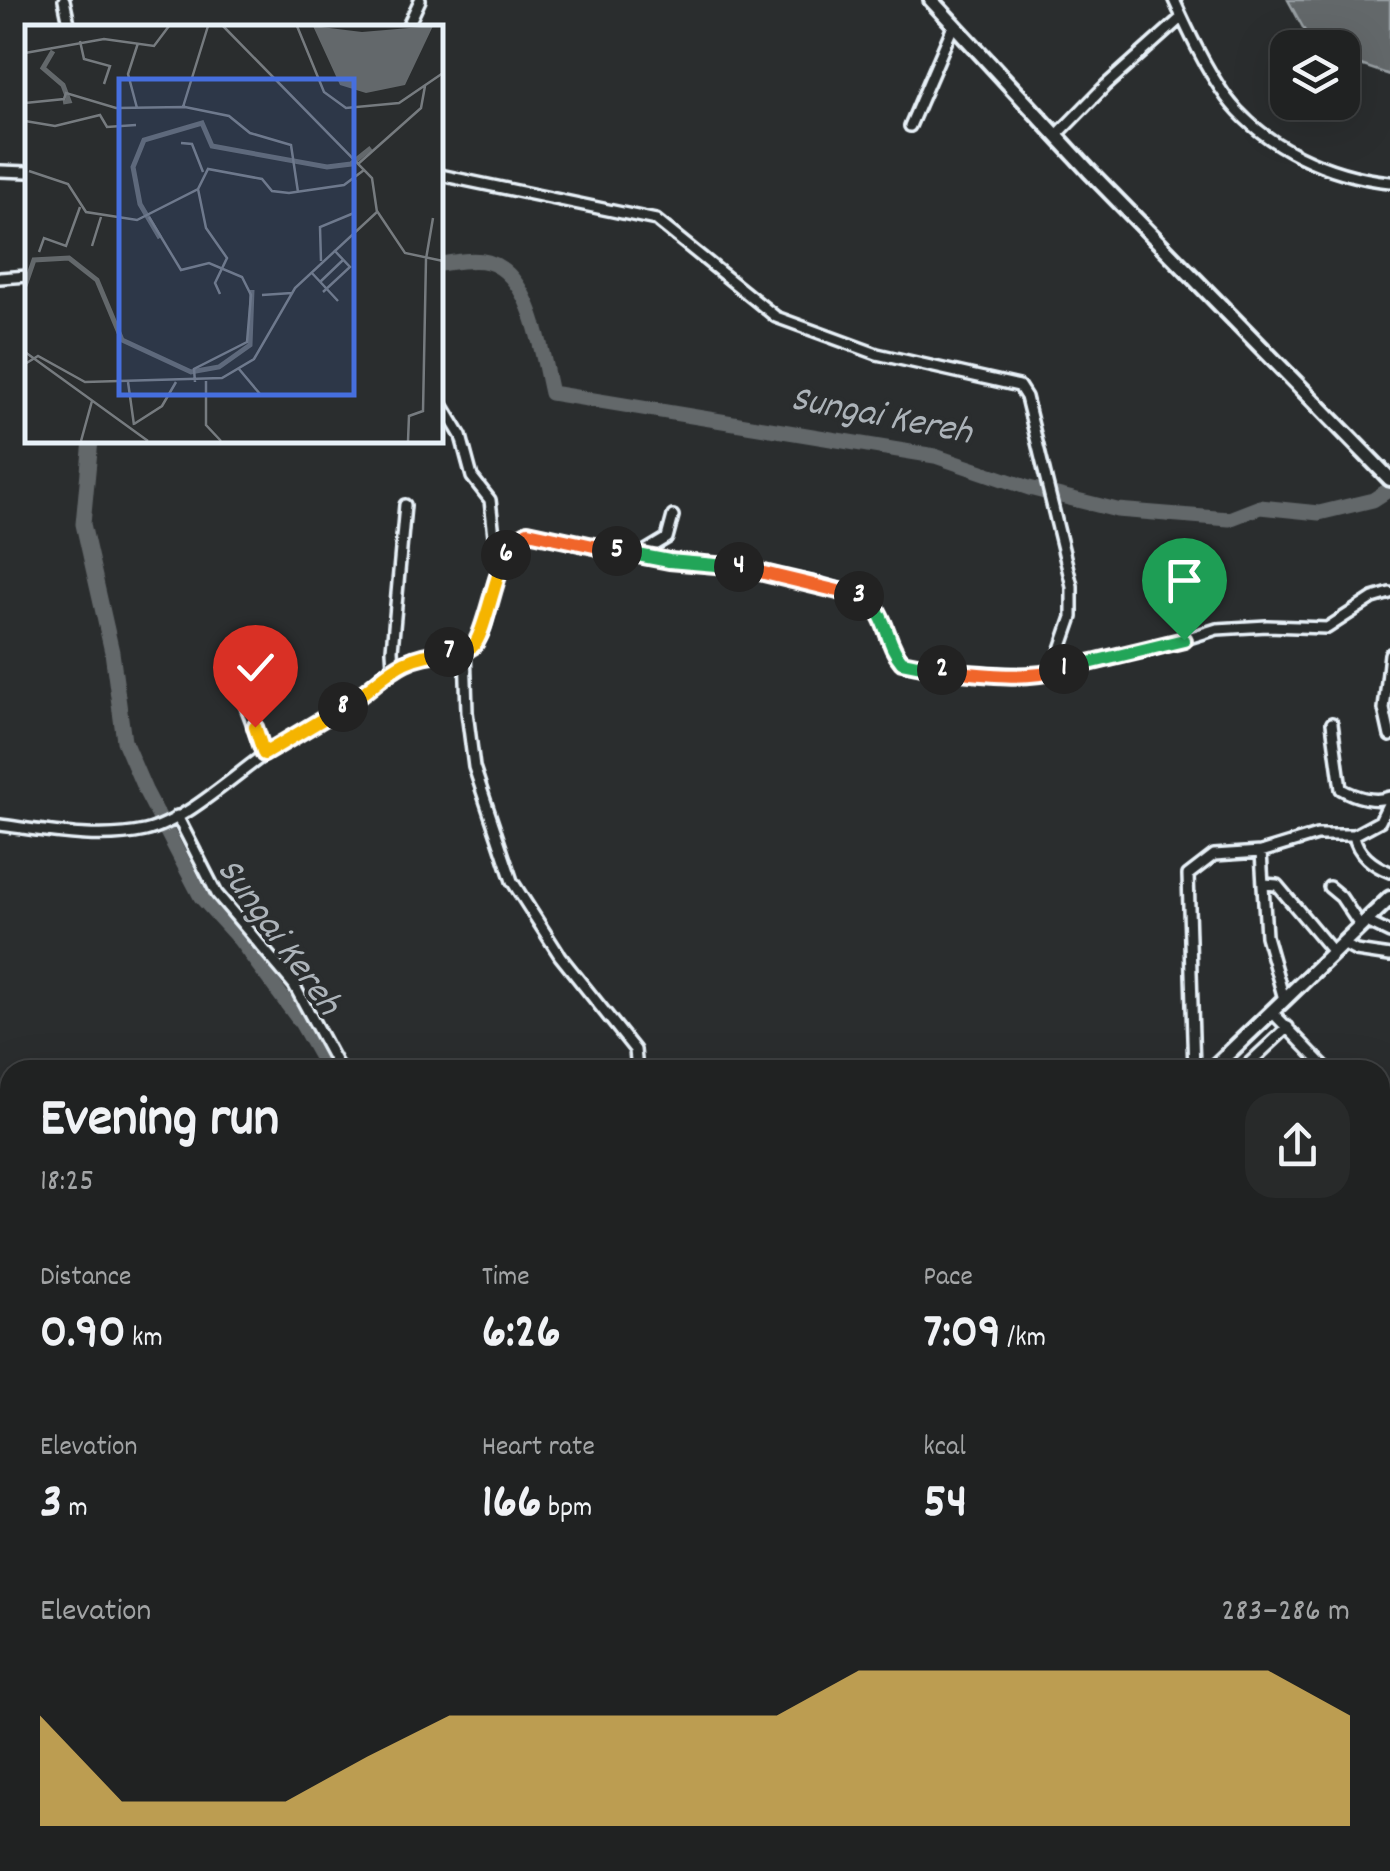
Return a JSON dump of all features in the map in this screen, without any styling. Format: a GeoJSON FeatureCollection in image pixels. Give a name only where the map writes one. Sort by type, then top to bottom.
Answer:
{"type":"FeatureCollection","features":[{"type":"Feature","properties":{"kind":"street"},"geometry":{"type":"LineString","coordinates":[[64,0],[69,25]]}},
{"type":"Feature","properties":{"kind":"street"},"geometry":{"type":"LineString","coordinates":[[408,25],[420,0]]}},
{"type":"Feature","properties":{"kind":"street"},"geometry":{"type":"LineString","coordinates":[[931,0],[1390,479]]}},
{"type":"Feature","properties":{"kind":"street"},"geometry":{"type":"LineString","coordinates":[[1174,0],[1226,97],[1266,134],[1320,165],[1359,178],[1390,182]]}},
{"type":"Feature","properties":{"kind":"street"},"geometry":{"type":"LineString","coordinates":[[1057,135],[1106,84],[1181,18]]}},
{"type":"Feature","properties":{"kind":"street"},"geometry":{"type":"LineString","coordinates":[[910,126],[954,24]]}},
{"type":"Feature","properties":{"kind":"street"},"geometry":{"type":"LineString","coordinates":[[0,170],[25,172]]}},
{"type":"Feature","properties":{"kind":"street"},"geometry":{"type":"LineString","coordinates":[[442,175],[653,219],[776,317],[877,354],[1017,386],[1025,395],[1073,590],[1060,670]]}},
{"type":"Feature","properties":{"kind":"street"},"geometry":{"type":"LineString","coordinates":[[0,278],[25,276]]}},
{"type":"Feature","properties":{"kind":"street"},"geometry":{"type":"LineString","coordinates":[[442,405],[461,436],[472,477],[490,500],[495,544],[505,556]]}},
{"type":"Feature","properties":{"kind":"street"},"geometry":{"type":"LineString","coordinates":[[393,666],[404,505]]}},
{"type":"Feature","properties":{"kind":"street"},"geometry":{"type":"LineString","coordinates":[[643,557],[667,538],[673,516]]}},
{"type":"Feature","properties":{"kind":"street"},"geometry":{"type":"LineString","coordinates":[[0,826],[138,832],[168,821],[264,754],[354,700],[393,666],[413,658],[466,650],[480,638],[505,556],[518,538],[528,532],[643,557],[732,566],[862,596],[878,607],[896,655],[909,666],[1009,676],[1036,675],[1150,650],[1217,629],[1328,628],[1372,598],[1390,593]]}},
{"type":"Feature","properties":{"kind":"street"},"geometry":{"type":"LineString","coordinates":[[466,650],[467,712],[474,767],[512,881],[560,956],[634,1050],[636,1060]]}},
{"type":"Feature","properties":{"kind":"street"},"geometry":{"type":"LineString","coordinates":[[1390,654],[1384,704],[1390,736]]}},
{"type":"Feature","properties":{"kind":"street"},"geometry":{"type":"LineString","coordinates":[[241,693],[264,754]]}},
{"type":"Feature","properties":{"kind":"street"},"geometry":{"type":"LineString","coordinates":[[1332,723],[1341,788],[1364,798],[1390,798]]}},
{"type":"Feature","properties":{"kind":"street"},"geometry":{"type":"LineString","coordinates":[[1194,1060],[1187,878],[1194,868],[1214,856],[1261,852],[1317,835],[1354,835],[1380,820],[1390,798]]}},
{"type":"Feature","properties":{"kind":"street"},"geometry":{"type":"LineString","coordinates":[[168,821],[217,894],[294,985],[335,1060]]}},
{"type":"Feature","properties":{"kind":"street"},"geometry":{"type":"LineString","coordinates":[[1354,835],[1371,863],[1390,872]]}},
{"type":"Feature","properties":{"kind":"street"},"geometry":{"type":"LineString","coordinates":[[1261,852],[1267,942],[1284,999]]}},
{"type":"Feature","properties":{"kind":"street"},"geometry":{"type":"LineString","coordinates":[[1264,884],[1276,884],[1339,948],[1390,956]]}},
{"type":"Feature","properties":{"kind":"street"},"geometry":{"type":"LineString","coordinates":[[1329,888],[1363,924],[1390,933]]}},
{"type":"Feature","properties":{"kind":"street"},"geometry":{"type":"LineString","coordinates":[[1221,1060],[1390,898]]}},
{"type":"Feature","properties":{"kind":"street"},"geometry":{"type":"LineString","coordinates":[[1272,1011],[1318,1060]]}},
{"type":"Feature","properties":{"kind":"street"},"geometry":{"type":"LineString","coordinates":[[1253,1060],[1288,1027]]}},
{"type":"Feature","properties":{"kind":"shaded area"},"geometry":{"type":"Polygon","coordinates":[[[1288,0],[1390,0],[1390,75],[1360,65],[1360,30],[1304,30],[1288,0]]]}},
{"type":"Feature","properties":{"kind":"waterway","name":"Sungai Kereh"},"geometry":{"type":"LineString","coordinates":[[442,264],[488,262],[515,282],[533,318],[551,393],[935,456],[1029,488],[1117,510],[1229,519],[1260,507],[1319,513],[1373,500],[1390,489]]}},
{"type":"Feature","properties":{"kind":"waterway","name":"Sungai Kereh"},"geometry":{"type":"LineString","coordinates":[[91,442],[83,524],[112,652],[124,741],[201,897],[240,940],[302,1024],[322,1060]]}},
{"type":"Feature","properties":{"kind":"route"},"geometry":{"type":"LineString","coordinates":[[255,727],[264,754],[354,700],[393,666],[476,644],[505,556],[518,538],[528,532],[669,561],[732,566],[862,596],[878,607],[900,660],[917,668],[1036,675],[1184,640]]}}]}
